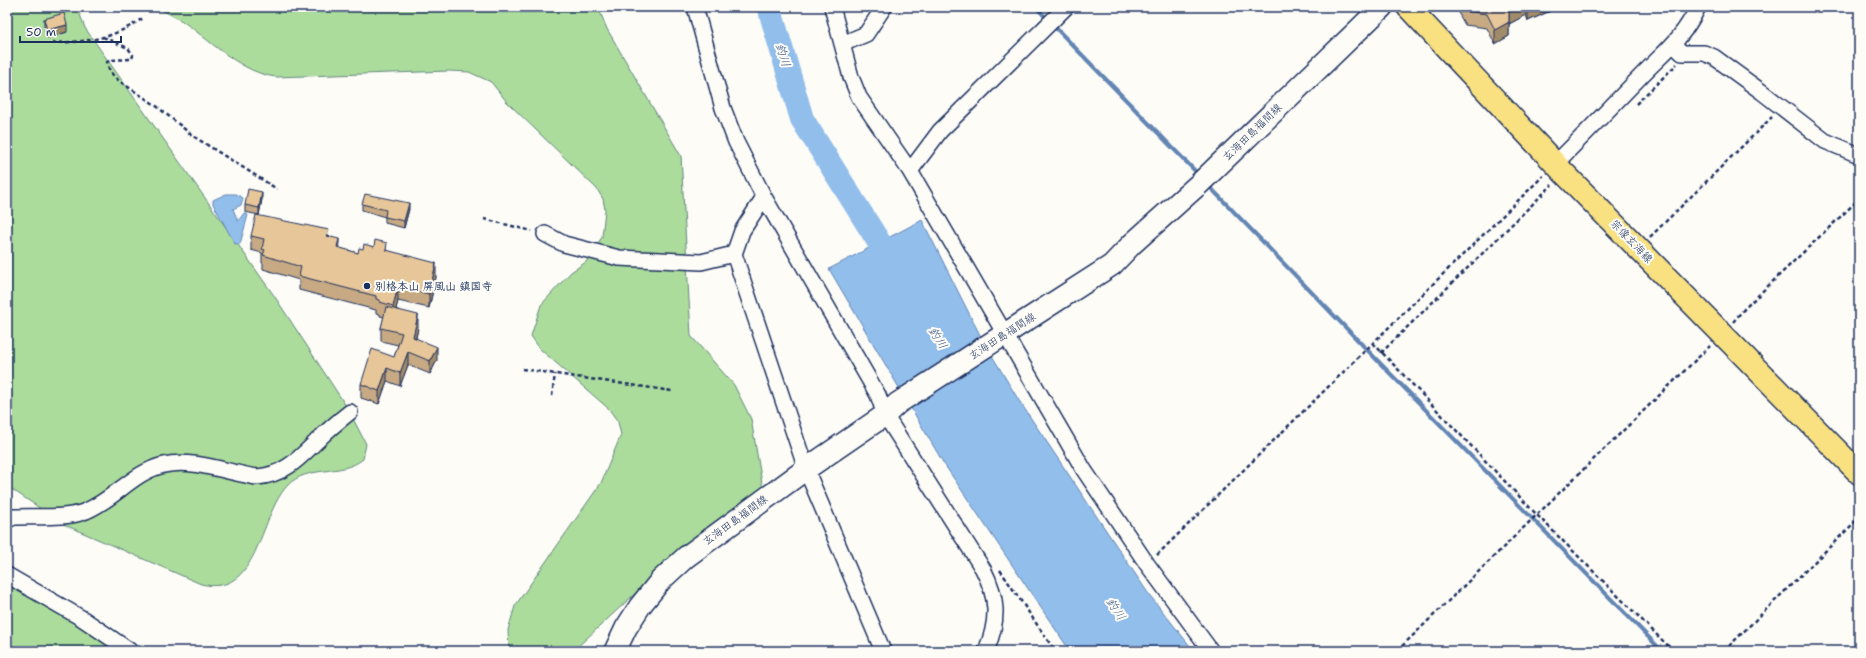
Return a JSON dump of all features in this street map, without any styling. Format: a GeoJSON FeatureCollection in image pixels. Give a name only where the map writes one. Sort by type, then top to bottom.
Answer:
{"type":"FeatureCollection","features":[{"type":"Feature","properties":{"kind":"main road","name":"玄海田島福間線"},"geometry":{"type":"LineString","coordinates":[[615,651],[626,628],[640,606],[661,580],[686,557],[806,469],[885,415],[898,403],[998,337],[1112,265],[1132,244],[1199,184],[1382,7]]}},
{"type":"Feature","properties":{"kind":"main road","name":"宗像玄海線"},"geometry":{"type":"LineString","coordinates":[[1408,7],[1560,168],[1859,473]]}},
{"type":"Feature","properties":{"kind":"street"},"geometry":{"type":"LineString","coordinates":[[695,7],[723,108],[733,135],[764,197],[878,395],[885,415],[983,569],[991,585],[995,602],[996,622],[986,651]]}},
{"type":"Feature","properties":{"kind":"street"},"geometry":{"type":"LineString","coordinates":[[832,7],[858,97],[910,170],[998,337],[1147,564],[1212,651]]}},
{"type":"Feature","properties":{"kind":"street"},"geometry":{"type":"LineString","coordinates":[[842,44],[866,34],[884,7]]}},
{"type":"Feature","properties":{"kind":"street"},"geometry":{"type":"LineString","coordinates":[[910,170],[940,131],[1066,7]]}},
{"type":"Feature","properties":{"kind":"street"},"geometry":{"type":"LineString","coordinates":[[1560,168],[1650,66],[1674,44],[1686,30],[1698,7]]}},
{"type":"Feature","properties":{"kind":"street"},"geometry":{"type":"LineString","coordinates":[[1674,44],[1682,53],[1704,53],[1714,58],[1782,107],[1825,141],[1859,155]]}},
{"type":"Feature","properties":{"kind":"street"},"geometry":{"type":"LineString","coordinates":[[764,197],[742,231],[734,254],[806,469],[883,651]]}},
{"type":"Feature","properties":{"kind":"street"},"geometry":{"type":"LineString","coordinates":[[545,234],[564,244],[619,258],[701,262],[734,254]]}},
{"type":"Feature","properties":{"kind":"street"},"geometry":{"type":"LineString","coordinates":[[7,520],[14,517],[69,515],[85,512],[98,505],[146,470],[165,464],[180,463],[257,477],[268,476],[291,466],[350,412]]}},
{"type":"Feature","properties":{"kind":"street"},"geometry":{"type":"LineString","coordinates":[[7,576],[83,619],[130,651]]}},
{"type":"Feature","properties":{"kind":"path"},"geometry":{"type":"LineString","coordinates":[[52,43],[92,41],[127,29],[143,18]]}},
{"type":"Feature","properties":{"kind":"path"},"geometry":{"type":"LineString","coordinates":[[103,37],[128,48],[133,55],[132,59],[111,60],[107,62],[110,72],[119,81],[154,104],[193,136],[277,188]]}},
{"type":"Feature","properties":{"kind":"path"},"geometry":{"type":"LineString","coordinates":[[1638,248],[1782,107]]}},
{"type":"Feature","properties":{"kind":"path"},"geometry":{"type":"LineString","coordinates":[[1147,564],[1373,343],[1560,168]]}},
{"type":"Feature","properties":{"kind":"path"},"geometry":{"type":"LineString","coordinates":[[1380,353],[1560,168]]}},
{"type":"Feature","properties":{"kind":"path"},"geometry":{"type":"LineString","coordinates":[[1397,651],[1722,334],[1745,308],[1859,199]]}},
{"type":"Feature","properties":{"kind":"path"},"geometry":{"type":"LineString","coordinates":[[484,219],[545,234]]}},
{"type":"Feature","properties":{"kind":"path"},"geometry":{"type":"LineString","coordinates":[[1373,343],[1380,353],[1537,515],[1672,651]]}},
{"type":"Feature","properties":{"kind":"path"},"geometry":{"type":"LineString","coordinates":[[522,369],[672,392]]}},
{"type":"Feature","properties":{"kind":"path"},"geometry":{"type":"LineString","coordinates":[[552,396],[555,374]]}},
{"type":"Feature","properties":{"kind":"path"},"geometry":{"type":"LineString","coordinates":[[1724,651],[1859,518]]}},
{"type":"Feature","properties":{"kind":"green space"},"geometry":{"type":"Polygon","coordinates":[[[7,7],[80,7],[79,12],[85,28],[275,297],[348,409],[366,444],[363,459],[354,464],[345,468],[304,475],[295,479],[287,486],[277,500],[255,552],[246,568],[235,579],[220,585],[201,584],[65,525],[7,486],[7,7]]]}},
{"type":"Feature","properties":{"kind":"green space"},"geometry":{"type":"Polygon","coordinates":[[[156,7],[598,7],[607,29],[681,156],[691,336],[734,385],[751,419],[763,489],[695,538],[573,651],[509,651],[508,630],[515,606],[601,483],[621,435],[618,422],[609,409],[540,349],[531,336],[541,305],[571,272],[586,262],[602,237],[605,210],[603,199],[597,189],[507,102],[491,82],[469,72],[449,71],[276,77],[251,70],[228,56],[185,23],[156,7]]]}},
{"type":"Feature","properties":{"kind":"green space"},"geometry":{"type":"Polygon","coordinates":[[[7,566],[65,599],[137,651],[7,651],[7,566]]]}},
{"type":"Feature","properties":{"kind":"water"},"geometry":{"type":"Polygon","coordinates":[[[226,194],[236,194],[243,198],[241,205],[233,209],[238,221],[244,213],[248,215],[240,244],[235,244],[213,204],[213,200],[226,194]]]}},
{"type":"Feature","properties":{"kind":"water"},"geometry":{"type":"Polygon","coordinates":[[[922,220],[982,339],[1018,399],[1148,593],[1194,651],[1070,651],[944,464],[829,269],[922,220]]]}},
{"type":"Feature","properties":{"kind":"building"},"geometry":{"type":"Polygon","coordinates":[[[1462,7],[1515,7],[1509,10],[1509,22],[1495,30],[1487,14],[1465,11],[1462,7]]]}},
{"type":"Feature","properties":{"kind":"building"},"geometry":{"type":"Polygon","coordinates":[[[64,13],[67,25],[47,30],[44,19],[64,13]]]}},
{"type":"Feature","properties":{"kind":"building"},"geometry":{"type":"Polygon","coordinates":[[[248,189],[262,192],[259,208],[245,205],[248,189]]]}},
{"type":"Feature","properties":{"kind":"building"},"geometry":{"type":"Polygon","coordinates":[[[365,194],[409,203],[404,221],[385,217],[386,210],[362,204],[365,194]]]}},
{"type":"Feature","properties":{"kind":"building"},"geometry":{"type":"Polygon","coordinates":[[[256,215],[329,230],[327,236],[339,239],[337,247],[358,253],[359,248],[363,249],[364,244],[374,247],[375,240],[387,243],[386,250],[436,263],[429,294],[398,287],[393,306],[380,302],[380,300],[376,299],[376,296],[299,276],[301,267],[263,255],[265,250],[262,249],[264,239],[251,236],[256,215]]]}},
{"type":"Feature","properties":{"kind":"building"},"geometry":{"type":"Polygon","coordinates":[[[386,307],[418,315],[413,337],[437,347],[430,361],[408,352],[400,373],[387,368],[379,391],[361,384],[372,349],[394,357],[402,333],[381,328],[386,307]]]}},
{"type":"Feature","properties":{"kind":"waterway","name":"釣川"},"geometry":{"type":"LineString","coordinates":[[769,7],[802,119],[897,271]]}},
{"type":"Feature","properties":{"kind":"waterway"},"geometry":{"type":"LineString","coordinates":[[1036,7],[1048,20]]}},
{"type":"Feature","properties":{"kind":"waterway"},"geometry":{"type":"LineString","coordinates":[[1053,25],[1200,176]]}},
{"type":"Feature","properties":{"kind":"waterway"},"geometry":{"type":"LineString","coordinates":[[1207,184],[1662,651]]}},
{"type":"Feature","properties":{"kind":"place","name":"別格本山 屏風山 鎮国寺"},"geometry":{"type":"Point","coordinates":[367,286]}}]}
